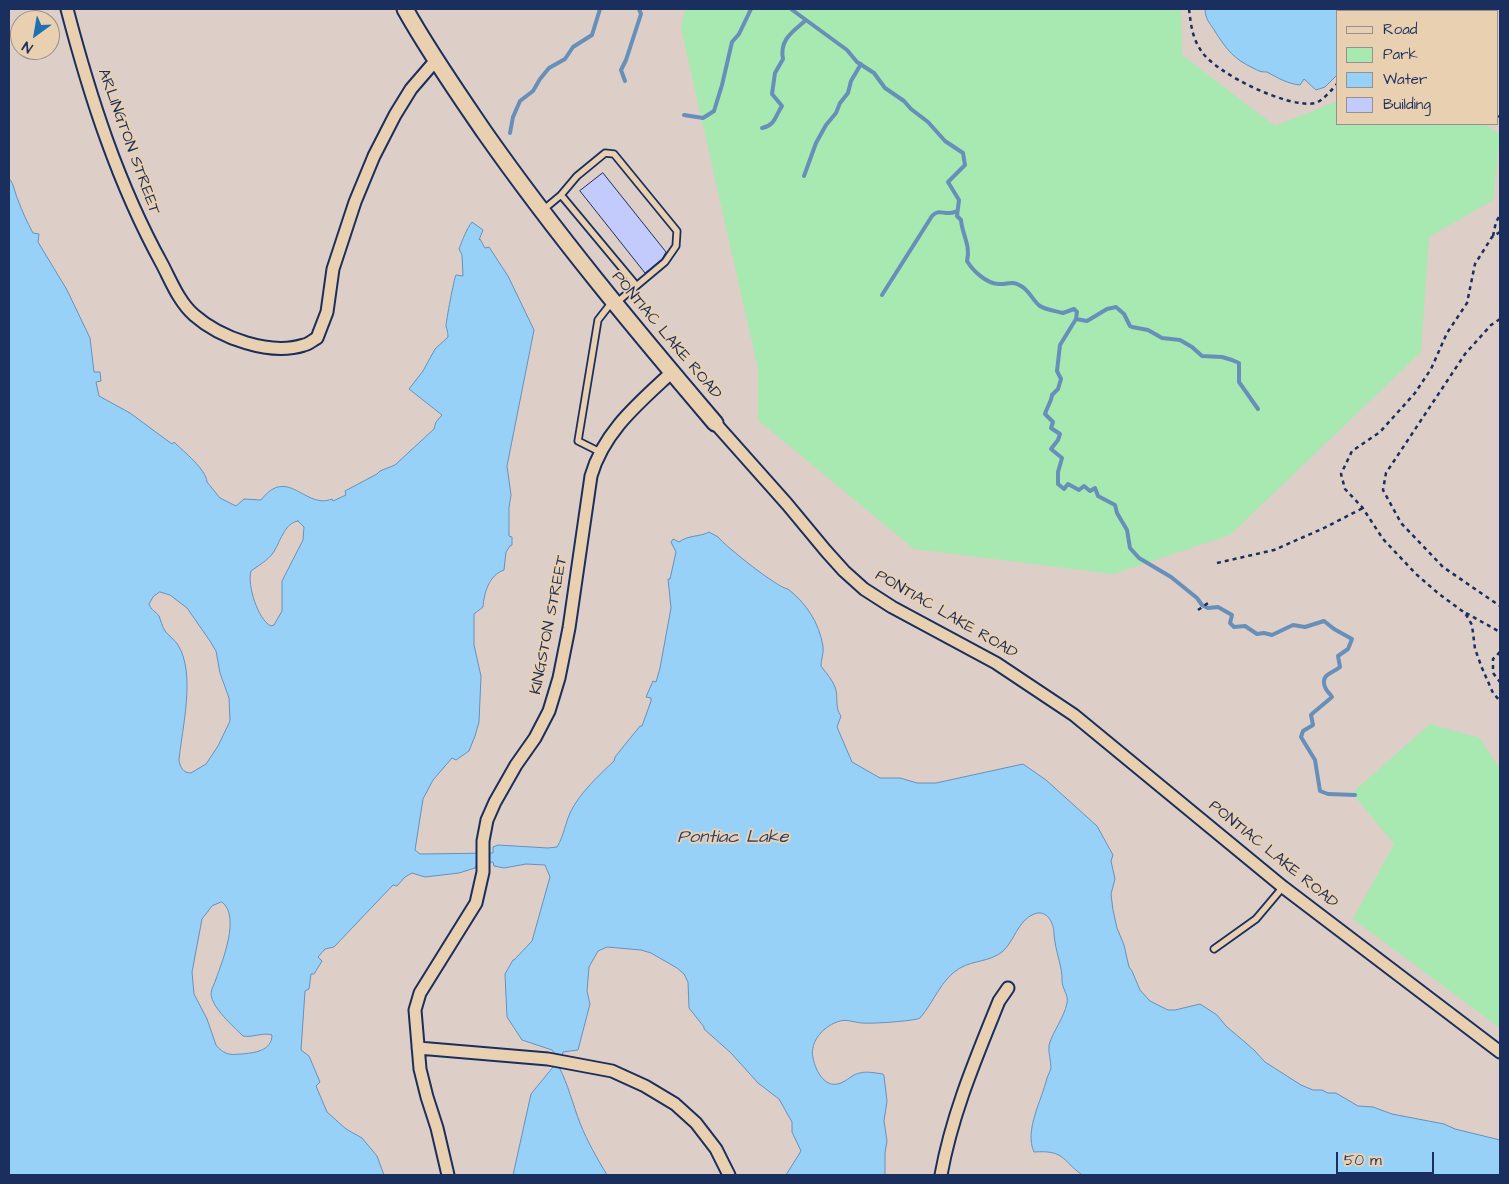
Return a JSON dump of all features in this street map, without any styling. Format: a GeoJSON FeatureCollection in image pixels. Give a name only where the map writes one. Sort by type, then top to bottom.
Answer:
{"type":"FeatureCollection","features":[{"type":"Feature","properties":{"kind":"street","name":"ARLINGTON STREET"},"geometry":{"type":"LineString","coordinates":[[67,9],[93,102],[128,195],[142,227],[180,298],[194,315],[211,327],[251,345],[280,348],[304,345],[317,338],[327,312],[333,269],[355,202],[374,156],[411,89],[436,60]]}},
{"type":"Feature","properties":{"kind":"street","name":"PONTIAC LAKE ROAD"},"geometry":{"type":"LineString","coordinates":[[405,9],[436,60],[541,211],[672,372],[844,571],[864,589],[892,607],[996,663],[1074,715],[1283,887],[1500,1052]]}},
{"type":"Feature","properties":{"kind":"street","name":"KINGSTON STREET"},"geometry":{"type":"LineString","coordinates":[[448,1175],[420,1069],[415,1010],[420,993],[476,904],[483,872],[483,841],[487,820],[495,802],[550,711],[559,678],[568,628],[591,476],[600,452],[607,438],[624,418],[672,372]]}},
{"type":"Feature","properties":{"kind":"street"},"geometry":{"type":"LineString","coordinates":[[941,1175],[947,1145],[962,1093],[998,1001],[1008,988]]}},
{"type":"Feature","properties":{"kind":"street"},"geometry":{"type":"LineString","coordinates":[[418,1048],[548,1059],[612,1071],[645,1086],[675,1104],[696,1123],[716,1149],[729,1175]]}},
{"type":"Feature","properties":{"kind":"lane"},"geometry":{"type":"LineString","coordinates":[[541,211],[561,195],[577,176],[605,154],[614,154],[677,231],[676,246],[665,262],[614,302],[598,320],[578,441],[600,452]]}},
{"type":"Feature","properties":{"kind":"lane"},"geometry":{"type":"LineString","coordinates":[[561,195],[636,285]]}},
{"type":"Feature","properties":{"kind":"lane"},"geometry":{"type":"LineString","coordinates":[[1214,949],[1256,919],[1283,887]]}},
{"type":"Feature","properties":{"kind":"path"},"geometry":{"type":"LineString","coordinates":[[1189,9],[1192,34],[1203,54],[1232,78],[1268,94],[1301,105],[1317,102],[1336,85]]}},
{"type":"Feature","properties":{"kind":"path"},"geometry":{"type":"LineString","coordinates":[[1500,215],[1492,238],[1475,264],[1467,303],[1447,333],[1431,369],[1415,393],[1380,432],[1352,450],[1341,474],[1345,489],[1363,508],[1383,539],[1416,574],[1439,594],[1465,612],[1500,632]]}},
{"type":"Feature","properties":{"kind":"path"},"geometry":{"type":"LineString","coordinates":[[1492,238],[1500,232]]}},
{"type":"Feature","properties":{"kind":"path"},"geometry":{"type":"LineString","coordinates":[[1500,319],[1491,325],[1465,354],[1386,473],[1383,490],[1402,524],[1443,567],[1500,606]]}},
{"type":"Feature","properties":{"kind":"path"},"geometry":{"type":"LineString","coordinates":[[1217,563],[1274,550],[1363,508]]}},
{"type":"Feature","properties":{"kind":"path"},"geometry":{"type":"LineString","coordinates":[[1198,610],[1208,603]]}},
{"type":"Feature","properties":{"kind":"path"},"geometry":{"type":"LineString","coordinates":[[1465,612],[1472,625],[1475,649],[1482,668],[1493,693],[1500,701]]}},
{"type":"Feature","properties":{"kind":"path"},"geometry":{"type":"LineString","coordinates":[[1500,652],[1493,660],[1493,673],[1500,682]]}},
{"type":"Feature","properties":{"kind":"shaded area"},"geometry":{"type":"Polygon","coordinates":[[[1500,9],[1500,27],[1499,10],[1472,10],[1500,9]]]}},
{"type":"Feature","properties":{"kind":"green space"},"geometry":{"type":"Polygon","coordinates":[[[685,9],[1181,9],[1182,55],[1275,126],[1336,102],[1336,125],[1486,125],[1500,134],[1493,200],[1429,237],[1421,352],[1230,535],[1113,574],[914,549],[758,420],[758,369],[681,28],[685,9]]]}},
{"type":"Feature","properties":{"kind":"green space"},"geometry":{"type":"Polygon","coordinates":[[[1430,724],[1480,738],[1500,769],[1500,1028],[1353,919],[1394,844],[1352,793],[1430,724]]]}},
{"type":"Feature","properties":{"kind":"water"},"geometry":{"type":"Polygon","coordinates":[[[1205,9],[1340,9],[1336,10],[1336,76],[1325,87],[1316,90],[1304,79],[1300,85],[1283,80],[1267,72],[1261,72],[1241,61],[1228,49],[1206,16],[1205,9]]]}},
{"type":"Feature","properties":{"kind":"water","name":"Pontiac Lake"},"geometry":{"type":"Polygon","coordinates":[[[9,178],[33,233],[39,234],[38,242],[67,290],[90,338],[94,372],[100,372],[101,381],[96,382],[99,396],[130,413],[172,444],[174,442],[199,466],[207,482],[220,498],[236,506],[244,499],[261,500],[271,490],[280,487],[288,487],[313,499],[322,501],[332,499],[333,501],[346,495],[345,491],[380,471],[395,465],[434,429],[436,422],[442,415],[409,389],[423,371],[435,349],[448,337],[446,323],[455,278],[456,275],[463,276],[462,255],[459,249],[468,228],[472,222],[483,230],[479,240],[485,248],[489,247],[508,276],[534,330],[507,466],[511,495],[509,536],[512,537],[512,545],[506,552],[504,570],[491,580],[486,590],[483,607],[474,614],[474,645],[481,676],[479,722],[469,751],[456,760],[452,758],[433,780],[423,799],[415,850],[420,854],[493,853],[493,847],[498,845],[557,847],[571,811],[579,798],[614,761],[615,757],[640,726],[642,726],[651,701],[651,698],[646,697],[653,681],[656,682],[660,668],[671,608],[668,579],[670,579],[676,552],[671,542],[673,539],[679,542],[686,538],[709,532],[718,537],[764,575],[788,589],[811,614],[819,630],[823,646],[821,666],[832,681],[836,691],[838,709],[841,716],[837,727],[852,762],[880,778],[900,778],[917,783],[936,783],[1023,764],[1046,780],[1097,826],[1113,855],[1111,861],[1115,879],[1111,894],[1117,928],[1124,945],[1129,967],[1140,990],[1150,1001],[1168,1010],[1200,1004],[1217,1015],[1226,1026],[1265,1062],[1301,1085],[1313,1090],[1336,1093],[1358,1106],[1373,1107],[1392,1114],[1444,1124],[1455,1129],[1500,1140],[1500,1175],[1082,1175],[1057,1154],[1034,1152],[1031,1143],[1032,1125],[1051,1068],[1049,1045],[1066,1009],[1067,1000],[1062,984],[1053,926],[1046,915],[1039,913],[1024,921],[1002,952],[992,958],[965,965],[953,973],[943,984],[920,1018],[875,1023],[840,1021],[829,1026],[816,1040],[812,1052],[813,1058],[819,1074],[827,1082],[837,1084],[855,1074],[863,1072],[883,1074],[887,1101],[884,1121],[887,1141],[885,1175],[786,1175],[801,1151],[792,1132],[792,1122],[779,1099],[758,1083],[731,1053],[704,1029],[689,1008],[688,982],[684,974],[651,953],[641,950],[607,947],[598,951],[589,967],[587,991],[590,1004],[578,1050],[563,1052],[559,1067],[583,1130],[607,1175],[513,1175],[531,1094],[553,1067],[555,1054],[552,1050],[522,1040],[507,1017],[505,974],[513,960],[532,941],[550,877],[545,865],[526,864],[504,868],[494,866],[493,862],[477,863],[475,868],[459,873],[425,877],[412,873],[405,877],[397,886],[393,885],[334,947],[325,949],[318,957],[322,961],[314,974],[311,974],[309,989],[305,991],[301,1050],[309,1056],[320,1082],[316,1086],[327,1112],[346,1129],[362,1138],[377,1156],[384,1175],[9,1175],[9,178]],[[298,521],[289,525],[271,556],[251,571],[252,593],[255,602],[262,617],[271,626],[274,625],[282,611],[282,581],[303,540],[304,527],[298,521]],[[160,592],[153,597],[149,604],[150,606],[159,616],[165,631],[177,643],[183,657],[187,686],[179,760],[182,769],[191,773],[206,764],[218,746],[230,721],[229,698],[220,673],[216,651],[187,608],[170,595],[160,592]],[[222,902],[212,906],[202,919],[192,972],[194,994],[219,1048],[225,1053],[231,1054],[257,1052],[269,1045],[272,1035],[243,1036],[224,1016],[212,999],[212,990],[226,951],[230,918],[222,902]]]}},
{"type":"Feature","properties":{"kind":"building"},"geometry":{"type":"Polygon","coordinates":[[[603,173],[666,252],[662,259],[645,273],[580,191],[603,173]]]}},
{"type":"Feature","properties":{"kind":"waterway"},"geometry":{"type":"LineString","coordinates":[[510,133],[513,117],[520,101],[533,91],[549,68],[565,59],[573,47],[592,35],[600,9]]}},
{"type":"Feature","properties":{"kind":"waterway"},"geometry":{"type":"LineString","coordinates":[[625,81],[621,70],[641,14],[639,9]]}},
{"type":"Feature","properties":{"kind":"waterway"},"geometry":{"type":"LineString","coordinates":[[684,115],[703,118],[714,111],[732,42],[739,34],[751,9]]}},
{"type":"Feature","properties":{"kind":"waterway"},"geometry":{"type":"LineString","coordinates":[[791,9],[847,50],[857,62],[874,73],[885,88],[904,101],[928,122],[945,141],[963,153],[965,165],[948,182],[959,200],[957,216],[961,220],[967,245],[967,261],[973,269],[984,279],[993,283],[1018,284],[1040,306],[1063,313],[1074,309],[1077,312],[1076,319],[1060,345],[1057,371],[1061,379],[1058,389],[1052,395],[1045,414],[1053,422],[1051,428],[1060,434],[1051,449],[1062,458],[1058,472],[1058,484],[1064,489],[1068,484],[1079,490],[1084,486],[1090,491],[1095,488],[1098,496],[1115,505],[1117,513],[1127,530],[1130,548],[1139,558],[1171,577],[1197,598],[1202,605],[1208,608],[1218,607],[1232,615],[1230,623],[1234,627],[1245,626],[1257,634],[1272,635],[1293,625],[1305,627],[1324,621],[1352,639],[1348,649],[1338,656],[1340,667],[1328,674],[1324,679],[1326,688],[1332,697],[1311,715],[1313,725],[1303,731],[1301,737],[1315,760],[1320,791],[1328,794],[1355,795]]}},
{"type":"Feature","properties":{"kind":"waterway"},"geometry":{"type":"LineString","coordinates":[[762,128],[772,123],[782,106],[772,94],[775,73],[783,59],[782,52],[785,41],[806,20]]}},
{"type":"Feature","properties":{"kind":"waterway"},"geometry":{"type":"LineString","coordinates":[[804,176],[816,143],[848,93],[851,81],[861,64]]}},
{"type":"Feature","properties":{"kind":"waterway"},"geometry":{"type":"LineString","coordinates":[[882,295],[932,216],[938,212],[951,213],[957,211]]}},
{"type":"Feature","properties":{"kind":"waterway"},"geometry":{"type":"LineString","coordinates":[[1076,319],[1087,321],[1107,309],[1116,307],[1124,314],[1132,327],[1148,330],[1162,338],[1180,340],[1202,356],[1222,357],[1239,363],[1239,382],[1258,409]]}}]}
